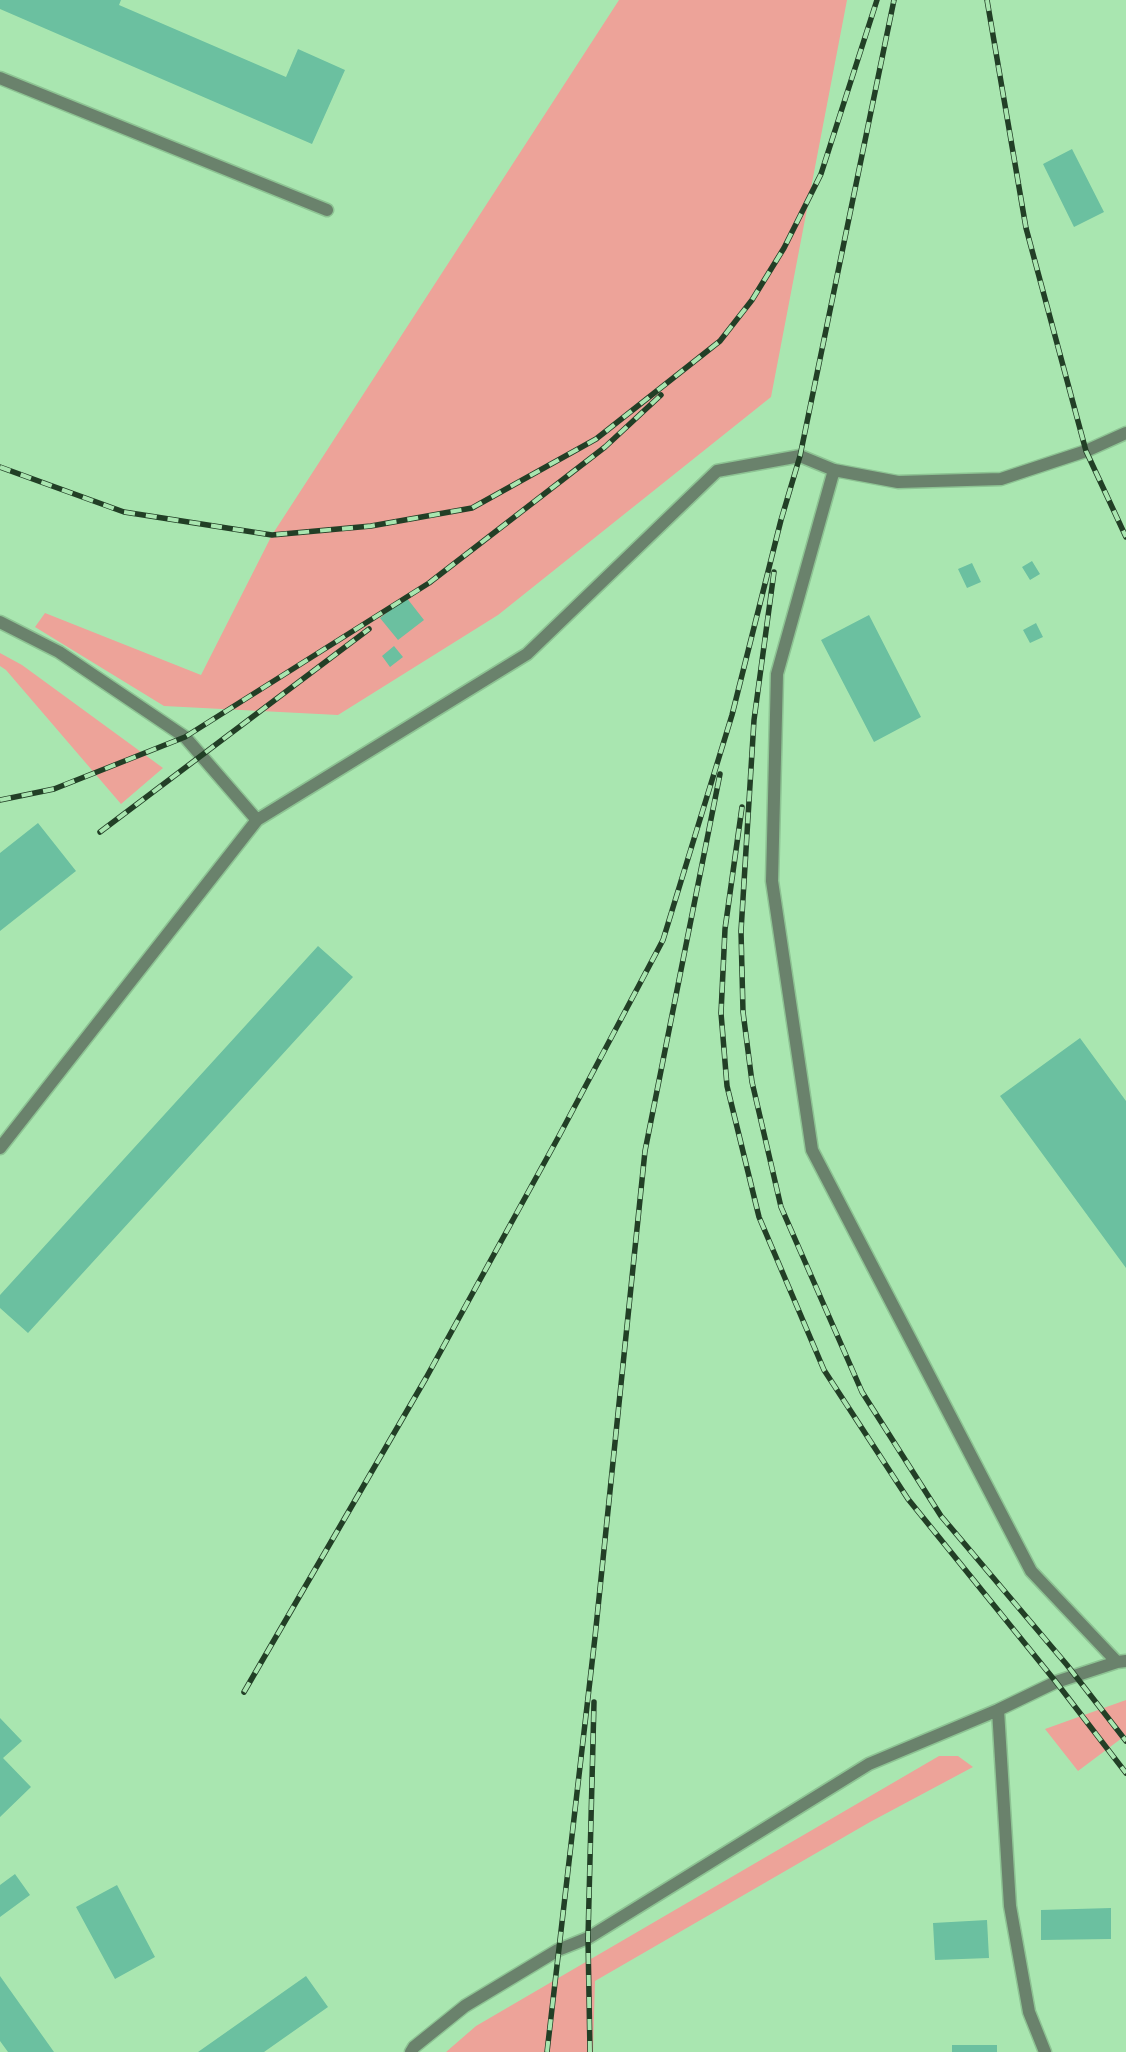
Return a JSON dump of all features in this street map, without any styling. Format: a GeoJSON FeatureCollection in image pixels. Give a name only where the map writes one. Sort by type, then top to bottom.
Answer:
{"type":"FeatureCollection","features":[{"type":"Feature","properties":{"kind":"street"},"geometry":{"type":"LineString","coordinates":[[0,78],[327,210]]}},
{"type":"Feature","properties":{"kind":"street"},"geometry":{"type":"LineString","coordinates":[[0,1148],[257,820],[527,654],[717,471],[800,456],[834,470],[898,482],[1002,479],[1086,451],[1126,433]]}},
{"type":"Feature","properties":{"kind":"street"},"geometry":{"type":"LineString","coordinates":[[412,2052],[414,2047],[464,2006],[558,1950],[588,1938],[869,1764],[998,1710],[1056,1682],[1121,1662],[1031,1571],[812,1150],[772,881],[777,674],[834,470]]}},
{"type":"Feature","properties":{"kind":"street"},"geometry":{"type":"LineString","coordinates":[[0,622],[59,652],[185,737],[257,820]]}},
{"type":"Feature","properties":{"kind":"street"},"geometry":{"type":"LineString","coordinates":[[998,1710],[1010,1906],[1029,2012],[1045,2052]]}},
{"type":"Feature","properties":{"kind":"shaded area"},"geometry":{"type":"Polygon","coordinates":[[[619,0],[847,0],[771,397],[498,615],[338,715],[164,706],[35,627],[45,613],[201,675],[272,535],[619,0]]]}},
{"type":"Feature","properties":{"kind":"shaded area"},"geometry":{"type":"Polygon","coordinates":[[[0,653],[22,665],[163,768],[121,804],[6,670],[0,666],[0,653]]]}},
{"type":"Feature","properties":{"kind":"shaded area"},"geometry":{"type":"Polygon","coordinates":[[[1126,1700],[1126,1735],[1078,1771],[1045,1729],[1126,1700]]]}},
{"type":"Feature","properties":{"kind":"shaded area"},"geometry":{"type":"Polygon","coordinates":[[[939,1756],[958,1756],[973,1767],[870,1822],[595,1981],[593,2052],[446,2052],[476,2026],[939,1756]]]}},
{"type":"Feature","properties":{"kind":"building"},"geometry":{"type":"Polygon","coordinates":[[[0,0],[121,0],[119,5],[286,77],[298,49],[345,70],[312,144],[0,9],[0,0]]]}},
{"type":"Feature","properties":{"kind":"building"},"geometry":{"type":"Polygon","coordinates":[[[1072,149],[1104,212],[1074,227],[1043,164],[1072,149]]]}},
{"type":"Feature","properties":{"kind":"building"},"geometry":{"type":"Polygon","coordinates":[[[1032,561],[1040,574],[1030,580],[1022,567],[1032,561]]]}},
{"type":"Feature","properties":{"kind":"building"},"geometry":{"type":"Polygon","coordinates":[[[972,563],[981,582],[967,588],[958,569],[972,563]]]}},
{"type":"Feature","properties":{"kind":"building"},"geometry":{"type":"Polygon","coordinates":[[[406,597],[424,620],[398,640],[380,618],[406,597]]]}},
{"type":"Feature","properties":{"kind":"building"},"geometry":{"type":"Polygon","coordinates":[[[869,615],[921,717],[874,742],[821,640],[869,615]]]}},
{"type":"Feature","properties":{"kind":"building"},"geometry":{"type":"Polygon","coordinates":[[[1036,623],[1043,637],[1030,643],[1023,630],[1036,623]]]}},
{"type":"Feature","properties":{"kind":"building"},"geometry":{"type":"Polygon","coordinates":[[[394,646],[403,657],[390,667],[382,656],[394,646]]]}},
{"type":"Feature","properties":{"kind":"building"},"geometry":{"type":"Polygon","coordinates":[[[38,823],[76,871],[0,931],[0,853],[38,823]]]}},
{"type":"Feature","properties":{"kind":"building"},"geometry":{"type":"Polygon","coordinates":[[[318,946],[353,977],[28,1333],[0,1308],[0,1295],[318,946]]]}},
{"type":"Feature","properties":{"kind":"building"},"geometry":{"type":"Polygon","coordinates":[[[1080,1038],[1126,1101],[1126,1268],[1000,1096],[1080,1038]]]}},
{"type":"Feature","properties":{"kind":"building"},"geometry":{"type":"Polygon","coordinates":[[[0,1718],[22,1741],[3,1758],[31,1787],[0,1817],[0,1718]]]}},
{"type":"Feature","properties":{"kind":"building"},"geometry":{"type":"Polygon","coordinates":[[[15,1874],[30,1895],[0,1917],[0,1885],[15,1874]]]}},
{"type":"Feature","properties":{"kind":"building"},"geometry":{"type":"Polygon","coordinates":[[[117,1885],[155,1957],[115,1979],[76,1907],[117,1885]]]}},
{"type":"Feature","properties":{"kind":"building"},"geometry":{"type":"Polygon","coordinates":[[[1111,1908],[1111,1939],[1041,1940],[1041,1910],[1111,1908]]]}},
{"type":"Feature","properties":{"kind":"building"},"geometry":{"type":"Polygon","coordinates":[[[987,1920],[989,1958],[935,1960],[933,1923],[987,1920]]]}},
{"type":"Feature","properties":{"kind":"building"},"geometry":{"type":"Polygon","coordinates":[[[0,1976],[54,2052],[8,2052],[0,2041],[0,1976]]]}},
{"type":"Feature","properties":{"kind":"building"},"geometry":{"type":"Polygon","coordinates":[[[306,1976],[328,2007],[264,2052],[198,2052],[306,1976]]]}},
{"type":"Feature","properties":{"kind":"building"},"geometry":{"type":"Polygon","coordinates":[[[952,2045],[997,2045],[997,2052],[952,2052],[952,2045]]]}},
{"type":"Feature","properties":{"kind":"railway"},"geometry":{"type":"LineString","coordinates":[[0,467],[124,512],[272,535],[371,526],[472,508],[596,439],[720,341],[752,300],[784,248],[821,174],[877,0]]}},
{"type":"Feature","properties":{"kind":"railway"},"geometry":{"type":"LineString","coordinates":[[244,1692],[426,1378],[559,1136],[663,940],[732,715],[781,520],[800,456],[894,0]]}},
{"type":"Feature","properties":{"kind":"railway"},"geometry":{"type":"LineString","coordinates":[[987,0],[1026,228],[1086,451],[1126,537]]}},
{"type":"Feature","properties":{"kind":"railway"},"geometry":{"type":"LineString","coordinates":[[0,800],[54,789],[185,737],[429,583],[605,447],[661,395]]}},
{"type":"Feature","properties":{"kind":"railway"},"geometry":{"type":"LineString","coordinates":[[774,572],[754,720],[741,931],[743,1012],[752,1082],[781,1207],[862,1392],[941,1516],[1067,1665],[1126,1741]]}},
{"type":"Feature","properties":{"kind":"railway"},"geometry":{"type":"LineString","coordinates":[[100,832],[369,629]]}},
{"type":"Feature","properties":{"kind":"railway"},"geometry":{"type":"LineString","coordinates":[[547,2052],[595,1637],[645,1151],[720,774]]}},
{"type":"Feature","properties":{"kind":"railway"},"geometry":{"type":"LineString","coordinates":[[742,807],[725,929],[721,1013],[727,1086],[759,1217],[824,1370],[908,1499],[1056,1682],[1126,1773]]}},
{"type":"Feature","properties":{"kind":"railway"},"geometry":{"type":"LineString","coordinates":[[590,2052],[588,1938],[594,1702]]}}]}
